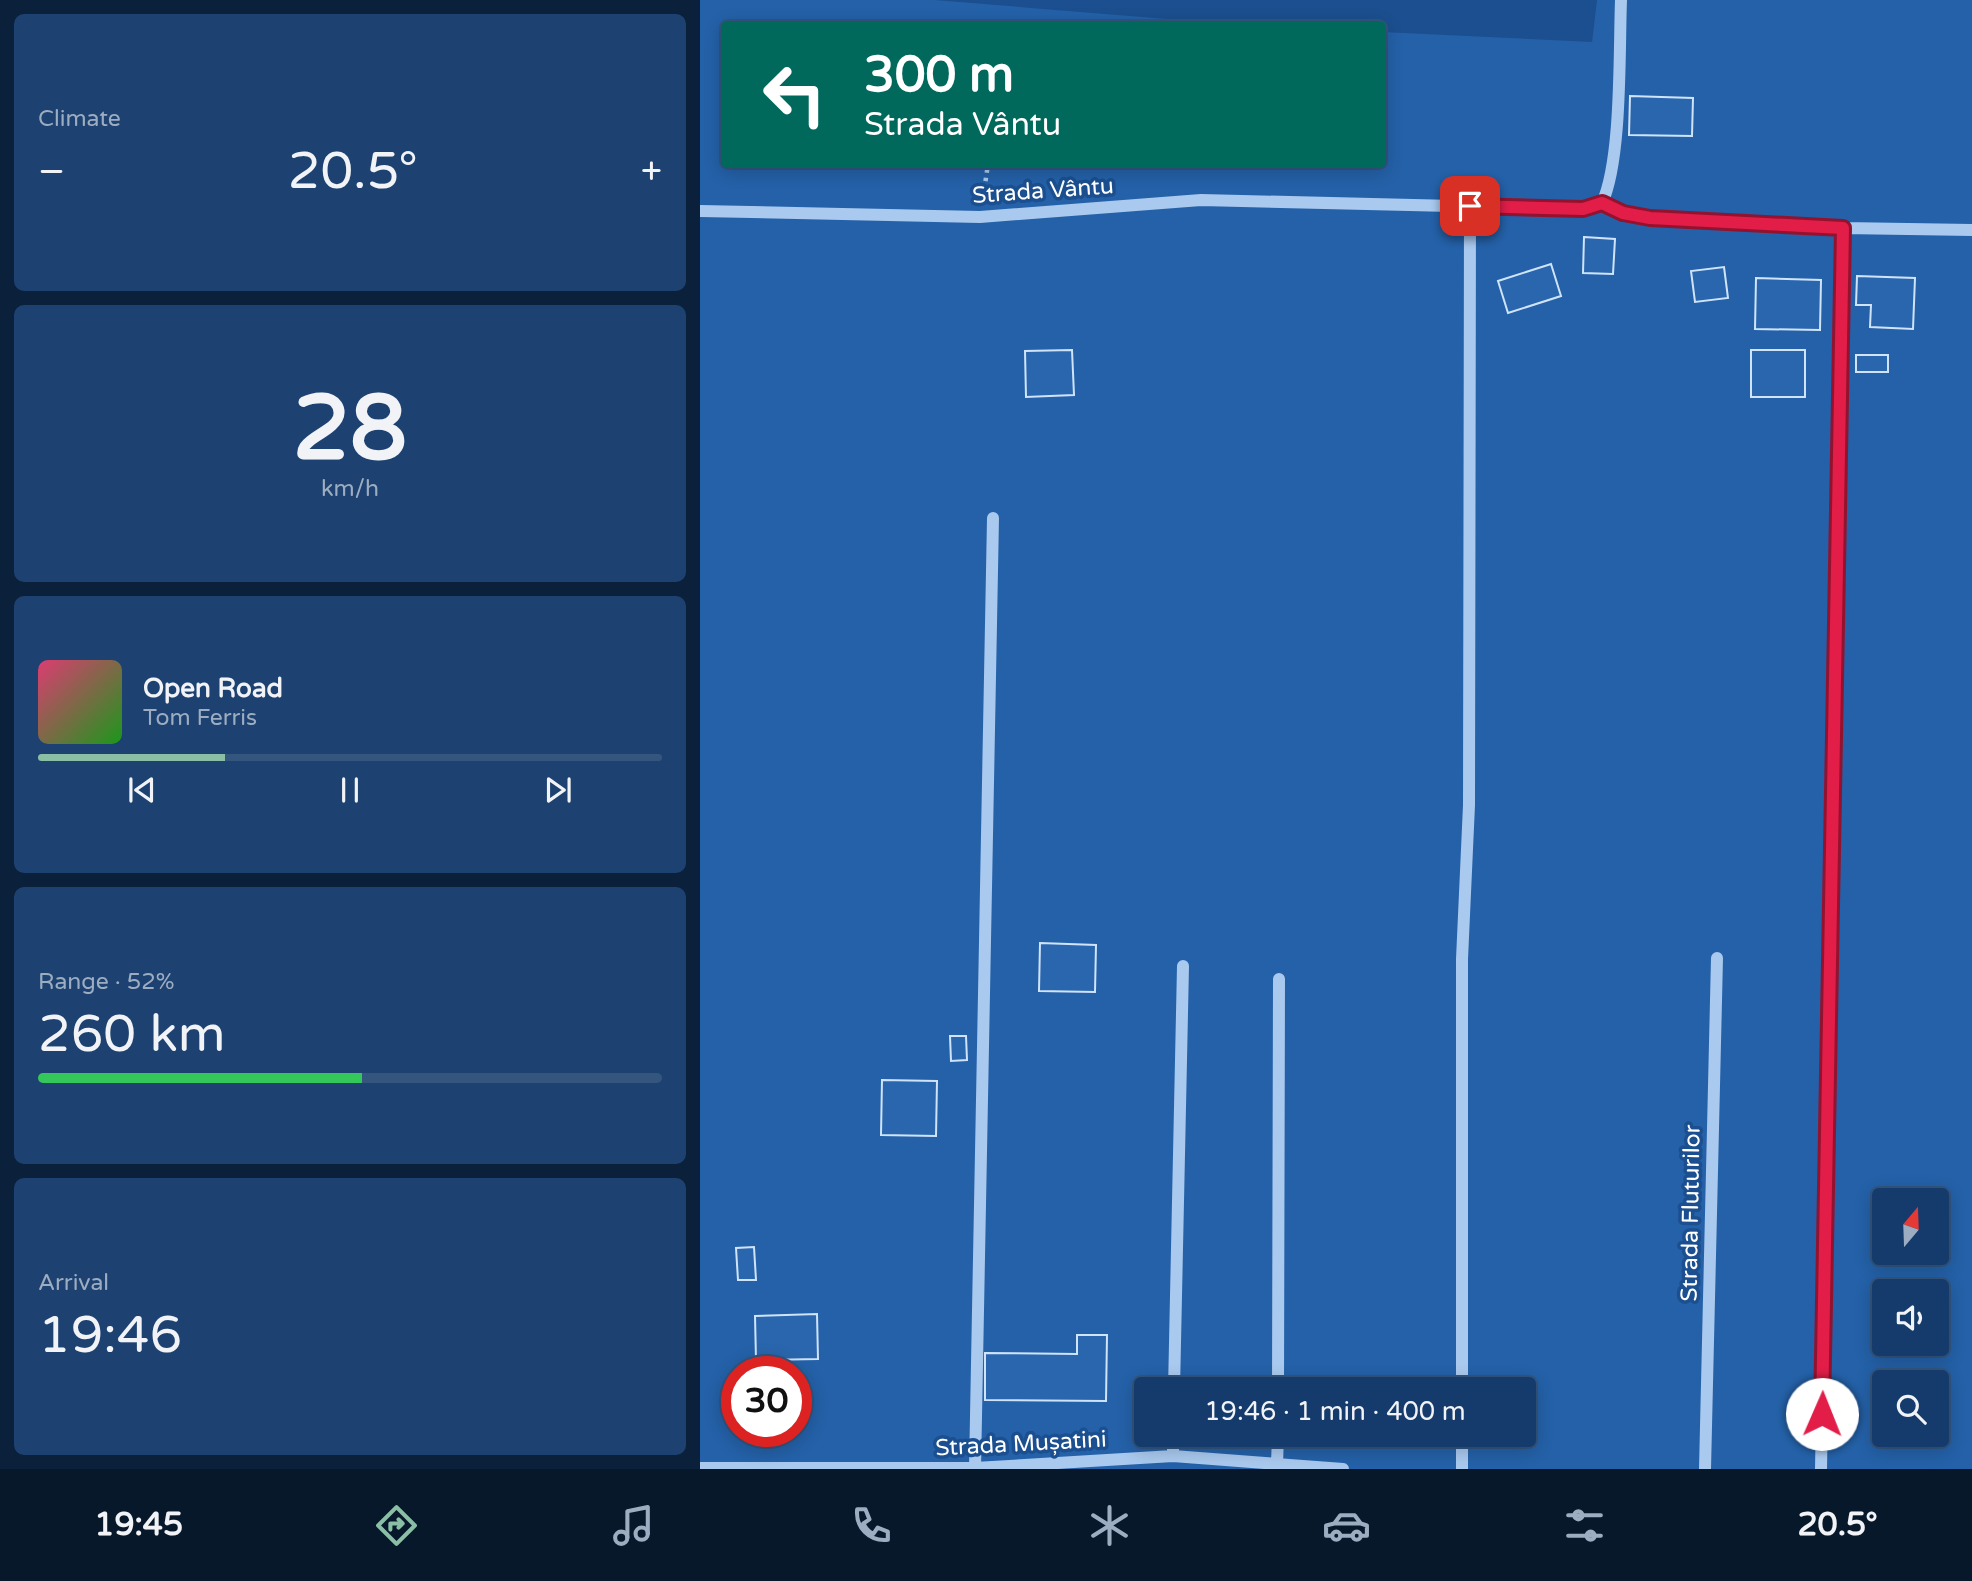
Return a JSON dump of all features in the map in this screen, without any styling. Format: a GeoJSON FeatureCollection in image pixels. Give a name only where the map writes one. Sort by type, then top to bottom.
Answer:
{"type":"FeatureCollection","features":[{"type":"Feature","properties":{"kind":"street"},"geometry":{"type":"LineString","coordinates":[[1602,203],[1609,188],[1613,161],[1622,0]]}},
{"type":"Feature","properties":{"kind":"street","name":"Strada Vântu"},"geometry":{"type":"LineString","coordinates":[[700,211],[980,217],[1201,200],[1583,209],[1602,203],[1623,213],[1650,218],[1843,228],[1972,230]]}},
{"type":"Feature","properties":{"kind":"street"},"geometry":{"type":"LineString","coordinates":[[1462,1377],[1462,959],[1469,805],[1470,206]]}},
{"type":"Feature","properties":{"kind":"street"},"geometry":{"type":"LineString","coordinates":[[1821,1469],[1843,228]]}},
{"type":"Feature","properties":{"kind":"street"},"geometry":{"type":"LineString","coordinates":[[975,1469],[993,518]]}},
{"type":"Feature","properties":{"kind":"street","name":"Strada Fluturilor"},"geometry":{"type":"LineString","coordinates":[[1704,1469],[1717,958]]}},
{"type":"Feature","properties":{"kind":"street"},"geometry":{"type":"LineString","coordinates":[[1174,1377],[1183,967]]}},
{"type":"Feature","properties":{"kind":"street"},"geometry":{"type":"LineString","coordinates":[[1278,1377],[1279,979]]}},
{"type":"Feature","properties":{"kind":"street"},"geometry":{"type":"LineString","coordinates":[[1173,1447],[1173,1456]]}},
{"type":"Feature","properties":{"kind":"street"},"geometry":{"type":"LineString","coordinates":[[1278,1447],[1278,1464]]}},
{"type":"Feature","properties":{"kind":"street"},"geometry":{"type":"LineString","coordinates":[[1462,1447],[1462,1469]]}},
{"type":"Feature","properties":{"kind":"street","name":"Strada Mușatini"},"geometry":{"type":"LineString","coordinates":[[700,1468],[975,1469],[1173,1456],[1343,1469]]}},
{"type":"Feature","properties":{"kind":"path"},"geometry":{"type":"LineString","coordinates":[[980,217],[987,168]]}},
{"type":"Feature","properties":{"kind":"shaded area"},"geometry":{"type":"Polygon","coordinates":[[[700,0],[935,0],[1191,21],[721,21],[721,168],[1386,168],[1386,32],[1592,42],[1597,0],[1972,0],[1972,1469],[700,1469],[700,0]]]}},
{"type":"Feature","properties":{"kind":"building"},"geometry":{"type":"Polygon","coordinates":[[[1630,96],[1693,98],[1692,136],[1629,135],[1630,96]]]}},
{"type":"Feature","properties":{"kind":"building"},"geometry":{"type":"Polygon","coordinates":[[[1584,237],[1615,239],[1613,274],[1583,273],[1584,237]]]}},
{"type":"Feature","properties":{"kind":"building"},"geometry":{"type":"Polygon","coordinates":[[[1551,264],[1561,296],[1508,313],[1498,281],[1551,264]]]}},
{"type":"Feature","properties":{"kind":"building"},"geometry":{"type":"Polygon","coordinates":[[[1724,267],[1728,298],[1695,302],[1691,271],[1724,267]]]}},
{"type":"Feature","properties":{"kind":"building"},"geometry":{"type":"Polygon","coordinates":[[[1857,276],[1915,278],[1913,329],[1870,327],[1871,305],[1856,305],[1857,276]]]}},
{"type":"Feature","properties":{"kind":"building"},"geometry":{"type":"Polygon","coordinates":[[[1756,278],[1821,280],[1820,330],[1755,329],[1756,278]]]}},
{"type":"Feature","properties":{"kind":"building"},"geometry":{"type":"Polygon","coordinates":[[[1072,350],[1074,395],[1026,397],[1025,351],[1072,350]]]}},
{"type":"Feature","properties":{"kind":"building"},"geometry":{"type":"Polygon","coordinates":[[[1751,350],[1805,350],[1805,397],[1751,397],[1751,350]]]}},
{"type":"Feature","properties":{"kind":"building"},"geometry":{"type":"Polygon","coordinates":[[[1856,355],[1888,355],[1888,372],[1856,372],[1856,355]]]}},
{"type":"Feature","properties":{"kind":"building"},"geometry":{"type":"Polygon","coordinates":[[[1040,943],[1096,945],[1095,992],[1039,991],[1040,943]]]}},
{"type":"Feature","properties":{"kind":"building"},"geometry":{"type":"Polygon","coordinates":[[[950,1036],[966,1036],[967,1060],[951,1061],[950,1036]]]}},
{"type":"Feature","properties":{"kind":"building"},"geometry":{"type":"Polygon","coordinates":[[[882,1080],[937,1081],[936,1136],[881,1135],[882,1080]]]}},
{"type":"Feature","properties":{"kind":"building"},"geometry":{"type":"Polygon","coordinates":[[[754,1247],[756,1280],[738,1280],[736,1248],[754,1247]]]}},
{"type":"Feature","properties":{"kind":"building"},"geometry":{"type":"Polygon","coordinates":[[[817,1314],[818,1359],[812,1359],[812,1356],[756,1356],[755,1316],[817,1314]]]}},
{"type":"Feature","properties":{"kind":"building"},"geometry":{"type":"Polygon","coordinates":[[[1077,1335],[1107,1335],[1106,1401],[985,1400],[985,1353],[1077,1354],[1077,1335]]]}},
{"type":"Feature","properties":{"kind":"route"},"geometry":{"type":"LineString","coordinates":[[1470,206],[1583,209],[1602,203],[1623,213],[1650,218],[1843,228],[1822,1414]]}}]}
